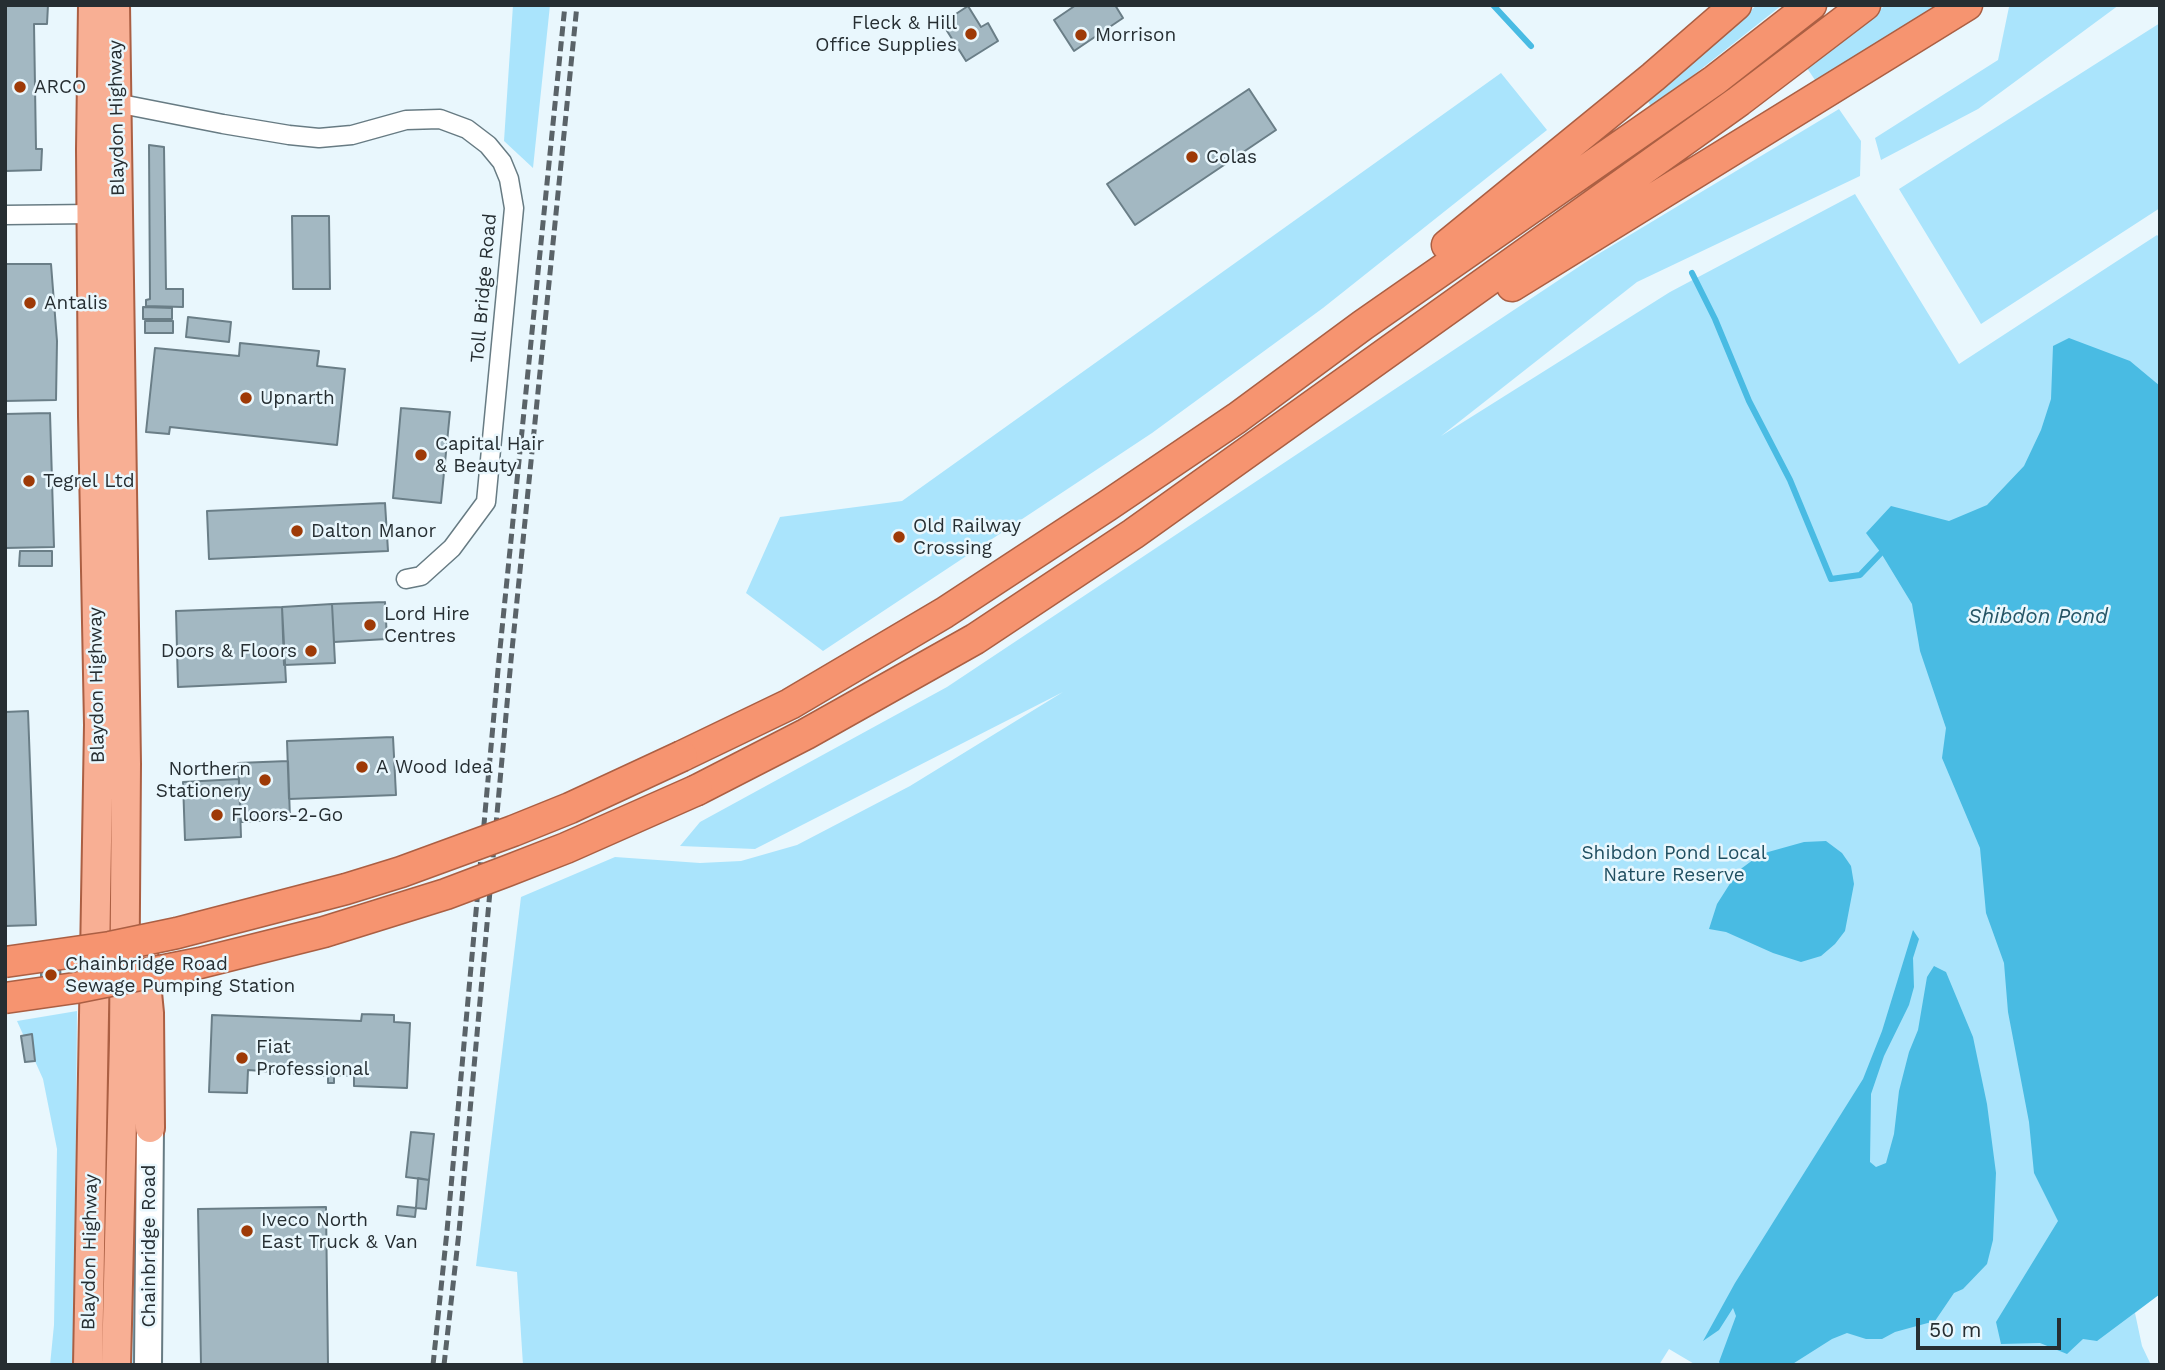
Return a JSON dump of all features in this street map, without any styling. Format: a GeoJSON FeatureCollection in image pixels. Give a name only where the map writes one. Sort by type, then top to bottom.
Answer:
{"type":"FeatureCollection","features":[{"type":"Feature","properties":{"kind":"highway"},"geometry":{"type":"LineString","coordinates":[[1363,325],[1430,259],[1736,5]]}},
{"type":"Feature","properties":{"kind":"highway"},"geometry":{"type":"LineString","coordinates":[[5,962],[110,947],[177,933],[379,879],[569,808],[790,704],[944,613],[1237,418],[1363,325],[1715,80],[1811,5]]}},
{"type":"Feature","properties":{"kind":"highway"},"geometry":{"type":"LineString","coordinates":[[5,998],[75,988],[200,963],[350,924],[446,894],[566,848],[697,790],[806,734],[975,639],[1133,534],[1739,101],[1865,5]]}},
{"type":"Feature","properties":{"kind":"highway"},"geometry":{"type":"LineString","coordinates":[[1449,309],[1513,286],[1968,5]]}},
{"type":"Feature","properties":{"kind":"main road"},"geometry":{"type":"LineString","coordinates":[[75,5],[91,149]]}},
{"type":"Feature","properties":{"kind":"main road","name":"Blaydon Highway"},"geometry":{"type":"LineString","coordinates":[[88,1365],[99,725],[93,416],[93,5]]}},
{"type":"Feature","properties":{"kind":"main road","name":"Blaydon Highway"},"geometry":{"type":"LineString","coordinates":[[115,5],[126,764],[124,1040],[116,1365]]}},
{"type":"Feature","properties":{"kind":"main road"},"geometry":{"type":"LineString","coordinates":[[126,764],[149,1013],[150,1128]]}},
{"type":"Feature","properties":{"kind":"main road","name":"Chainbridge Road"},"geometry":{"type":"LineString","coordinates":[[148,1365],[150,1128]]}},
{"type":"Feature","properties":{"kind":"street","name":"Toll Bridge Road"},"geometry":{"type":"LineString","coordinates":[[116,103],[223,124],[319,138],[352,135],[406,120],[440,119],[467,129],[488,145],[502,162],[509,179],[514,208],[486,502],[452,548],[421,576],[406,579]]}},
{"type":"Feature","properties":{"kind":"street"},"geometry":{"type":"LineString","coordinates":[[5,215],[92,214]]}},
{"type":"Feature","properties":{"kind":"green space"},"geometry":{"type":"Polygon","coordinates":[[[513,5],[550,5],[533,168],[504,141],[513,5]]]}},
{"type":"Feature","properties":{"kind":"green space"},"geometry":{"type":"Polygon","coordinates":[[[1757,5],[1782,5],[1652,108],[1647,100],[1757,5]]]}},
{"type":"Feature","properties":{"kind":"green space"},"geometry":{"type":"Polygon","coordinates":[[[1886,5],[1945,5],[1817,83],[1805,65],[1886,5]]]}},
{"type":"Feature","properties":{"kind":"green space"},"geometry":{"type":"Polygon","coordinates":[[[2011,5],[2119,5],[1978,109],[1881,160],[1875,138],[1998,60],[2011,5]]]}},
{"type":"Feature","properties":{"kind":"green space"},"geometry":{"type":"Polygon","coordinates":[[[2160,23],[2160,208],[1981,324],[1899,189],[2160,23]]]}},
{"type":"Feature","properties":{"kind":"green space"},"geometry":{"type":"Polygon","coordinates":[[[1501,73],[1547,130],[1323,308],[1152,433],[823,651],[746,593],[780,517],[902,501],[1501,73]]]}},
{"type":"Feature","properties":{"kind":"green space","name":"Shibdon Pond Local Nature Reserve"},"geometry":{"type":"Polygon","coordinates":[[[1839,109],[1861,141],[1860,176],[1637,282],[1441,436],[1670,292],[1855,194],[1959,364],[2157,235],[2160,238],[2160,1294],[2135,1313],[2142,1346],[2151,1365],[1696,1365],[1669,1349],[1659,1365],[523,1365],[517,1272],[476,1266],[521,897],[615,857],[700,863],[741,861],[797,845],[910,786],[1063,692],[755,849],[680,846],[700,822],[947,687],[1595,256],[1839,109]]]}},
{"type":"Feature","properties":{"kind":"green space"},"geometry":{"type":"Polygon","coordinates":[[[141,1003],[139,1365],[129,1365],[134,1139],[141,1003]]]}},
{"type":"Feature","properties":{"kind":"green space"},"geometry":{"type":"Polygon","coordinates":[[[77,1011],[74,1365],[50,1365],[54,1325],[57,1149],[43,1079],[17,1021],[77,1011]]]}},
{"type":"Feature","properties":{"kind":"water","name":"Shibdon Pond"},"geometry":{"type":"Polygon","coordinates":[[[2069,338],[2130,361],[2160,386],[2160,1294],[2097,1341],[2083,1339],[2067,1354],[2040,1343],[2001,1344],[1996,1322],[2058,1221],[2034,1173],[2029,1122],[2008,1012],[2004,963],[1986,913],[1980,848],[1942,758],[1946,728],[1920,651],[1912,604],[1866,533],[1891,506],[1949,521],[1987,505],[2024,466],[2041,430],[2051,399],[2053,346],[2069,338]]]}},
{"type":"Feature","properties":{"kind":"water"},"geometry":{"type":"Polygon","coordinates":[[[1826,841],[1842,853],[1851,866],[1854,884],[1845,931],[1821,956],[1801,962],[1726,932],[1709,929],[1717,904],[1738,871],[1761,854],[1804,842],[1826,841]]]}},
{"type":"Feature","properties":{"kind":"water"},"geometry":{"type":"Polygon","coordinates":[[[1913,930],[1919,939],[1913,958],[1914,987],[1909,1005],[1884,1056],[1871,1094],[1870,1162],[1876,1167],[1886,1163],[1894,1134],[1899,1091],[1918,1030],[1927,977],[1934,966],[1946,972],[1973,1037],[1987,1104],[1996,1173],[1993,1240],[1987,1264],[1963,1289],[1954,1293],[1935,1321],[1895,1332],[1882,1339],[1866,1339],[1847,1333],[1832,1339],[1791,1365],[1721,1365],[1719,1362],[1736,1316],[1733,1308],[1719,1330],[1703,1341],[1735,1283],[1863,1079],[1882,1031],[1913,930]]]}},
{"type":"Feature","properties":{"kind":"building","name":"ARCO"},"geometry":{"type":"Polygon","coordinates":[[[5,5],[48,5],[47,24],[34,24],[36,149],[42,149],[41,170],[5,171],[5,5]]]}},
{"type":"Feature","properties":{"kind":"building","name":"Morrison"},"geometry":{"type":"Polygon","coordinates":[[[1076,5],[1115,5],[1123,18],[1074,51],[1054,20],[1076,5]]]}},
{"type":"Feature","properties":{"kind":"building","name":"Fleck & Hill Office Supplies"},"geometry":{"type":"Polygon","coordinates":[[[968,6],[981,27],[988,23],[998,41],[966,61],[942,23],[968,6]]]}},
{"type":"Feature","properties":{"kind":"building","name":"Colas"},"geometry":{"type":"Polygon","coordinates":[[[1249,89],[1276,130],[1135,225],[1107,184],[1249,89]]]}},
{"type":"Feature","properties":{"kind":"building"},"geometry":{"type":"Polygon","coordinates":[[[149,145],[164,147],[166,289],[183,289],[183,307],[146,306],[146,300],[150,299],[149,145]]]}},
{"type":"Feature","properties":{"kind":"building"},"geometry":{"type":"Polygon","coordinates":[[[292,216],[329,216],[330,289],[293,289],[292,216]]]}},
{"type":"Feature","properties":{"kind":"building","name":"Antalis"},"geometry":{"type":"Polygon","coordinates":[[[5,264],[51,264],[57,341],[56,400],[5,401],[5,264]]]}},
{"type":"Feature","properties":{"kind":"building"},"geometry":{"type":"Polygon","coordinates":[[[143,307],[172,308],[172,319],[143,319],[143,307]]]}},
{"type":"Feature","properties":{"kind":"building"},"geometry":{"type":"Polygon","coordinates":[[[188,317],[231,322],[229,342],[186,337],[188,317]]]}},
{"type":"Feature","properties":{"kind":"building"},"geometry":{"type":"Polygon","coordinates":[[[145,321],[173,321],[173,333],[145,333],[145,321]]]}},
{"type":"Feature","properties":{"kind":"building","name":"Upnarth"},"geometry":{"type":"Polygon","coordinates":[[[240,343],[319,351],[317,366],[345,369],[337,445],[170,427],[169,434],[146,432],[155,348],[239,356],[240,343]]]}},
{"type":"Feature","properties":{"kind":"building","name":"Capital Hair & Beauty"},"geometry":{"type":"Polygon","coordinates":[[[401,408],[450,412],[441,503],[393,498],[401,408]]]}},
{"type":"Feature","properties":{"kind":"building","name":"Tegrel Ltd"},"geometry":{"type":"Polygon","coordinates":[[[50,413],[54,547],[5,548],[5,414],[50,413]]]}},
{"type":"Feature","properties":{"kind":"building","name":"Dalton Manor"},"geometry":{"type":"Polygon","coordinates":[[[385,503],[388,551],[209,559],[207,511],[385,503]]]}},
{"type":"Feature","properties":{"kind":"building"},"geometry":{"type":"Polygon","coordinates":[[[20,551],[52,551],[52,566],[19,566],[20,551]]]}},
{"type":"Feature","properties":{"kind":"building"},"geometry":{"type":"Polygon","coordinates":[[[385,602],[387,639],[334,642],[332,604],[385,602]]]}},
{"type":"Feature","properties":{"kind":"building"},"geometry":{"type":"Polygon","coordinates":[[[332,604],[335,663],[284,665],[282,607],[332,604]]]}},
{"type":"Feature","properties":{"kind":"building"},"geometry":{"type":"Polygon","coordinates":[[[282,607],[286,682],[178,687],[176,611],[282,607]]]}},
{"type":"Feature","properties":{"kind":"building"},"geometry":{"type":"Polygon","coordinates":[[[28,711],[36,925],[5,926],[5,712],[28,711]]]}},
{"type":"Feature","properties":{"kind":"building"},"geometry":{"type":"Polygon","coordinates":[[[393,737],[396,795],[289,799],[287,741],[393,737]]]}},
{"type":"Feature","properties":{"kind":"building"},"geometry":{"type":"Polygon","coordinates":[[[288,761],[290,819],[241,822],[238,763],[288,761]]]}},
{"type":"Feature","properties":{"kind":"building"},"geometry":{"type":"Polygon","coordinates":[[[239,779],[241,837],[185,840],[183,782],[239,779]]]}},
{"type":"Feature","properties":{"kind":"building","name":"Chainbridge Road Sewage Pumping Station"},"geometry":{"type":"Polygon","coordinates":[[[41,966],[60,966],[61,984],[41,984],[41,966]]]}},
{"type":"Feature","properties":{"kind":"building"},"geometry":{"type":"Polygon","coordinates":[[[362,1014],[394,1015],[394,1022],[410,1023],[407,1088],[354,1086],[354,1076],[334,1075],[334,1083],[328,1083],[328,1076],[248,1070],[247,1093],[209,1092],[212,1015],[361,1021],[362,1014]]]}},
{"type":"Feature","properties":{"kind":"building"},"geometry":{"type":"Polygon","coordinates":[[[32,1034],[35,1061],[25,1062],[21,1036],[32,1034]]]}},
{"type":"Feature","properties":{"kind":"building"},"geometry":{"type":"Polygon","coordinates":[[[411,1132],[434,1134],[429,1180],[406,1177],[411,1132]]]}},
{"type":"Feature","properties":{"kind":"building"},"geometry":{"type":"Polygon","coordinates":[[[418,1178],[429,1180],[426,1209],[416,1208],[418,1178]]]}},
{"type":"Feature","properties":{"kind":"building"},"geometry":{"type":"Polygon","coordinates":[[[398,1206],[416,1208],[415,1217],[397,1215],[398,1206]]]}},
{"type":"Feature","properties":{"kind":"building"},"geometry":{"type":"Polygon","coordinates":[[[326,1207],[328,1365],[201,1365],[198,1209],[326,1207]]]}},
{"type":"Feature","properties":{"kind":"waterway"},"geometry":{"type":"LineString","coordinates":[[1493,5],[1531,46]]}},
{"type":"Feature","properties":{"kind":"waterway"},"geometry":{"type":"LineString","coordinates":[[1692,273],[1715,319],[1749,401],[1790,480],[1831,579],[1860,575],[1881,553]]}},
{"type":"Feature","properties":{"kind":"railway"},"geometry":{"type":"LineString","coordinates":[[433,1365],[499,659],[565,5]]}},
{"type":"Feature","properties":{"kind":"railway"},"geometry":{"type":"LineString","coordinates":[[444,1365],[577,5]]}},
{"type":"Feature","properties":{"kind":"place","name":"Fleck & Hill Office Supplies"},"geometry":{"type":"Point","coordinates":[971,34]}},
{"type":"Feature","properties":{"kind":"place","name":"Morrison"},"geometry":{"type":"Point","coordinates":[1081,35]}},
{"type":"Feature","properties":{"kind":"place","name":"ARCO"},"geometry":{"type":"Point","coordinates":[20,87]}},
{"type":"Feature","properties":{"kind":"place","name":"Colas"},"geometry":{"type":"Point","coordinates":[1192,157]}},
{"type":"Feature","properties":{"kind":"place","name":"Antalis"},"geometry":{"type":"Point","coordinates":[30,303]}},
{"type":"Feature","properties":{"kind":"place","name":"Upnarth"},"geometry":{"type":"Point","coordinates":[246,398]}},
{"type":"Feature","properties":{"kind":"place","name":"Capital Hair & Beauty"},"geometry":{"type":"Point","coordinates":[421,455]}},
{"type":"Feature","properties":{"kind":"place","name":"Tegrel Ltd"},"geometry":{"type":"Point","coordinates":[29,481]}},
{"type":"Feature","properties":{"kind":"place","name":"Dalton Manor"},"geometry":{"type":"Point","coordinates":[297,531]}},
{"type":"Feature","properties":{"kind":"place","name":"Old Railway Crossing"},"geometry":{"type":"Point","coordinates":[899,537]}},
{"type":"Feature","properties":{"kind":"place","name":"Lord Hire Centres"},"geometry":{"type":"Point","coordinates":[370,625]}},
{"type":"Feature","properties":{"kind":"place","name":"Doors & Floors"},"geometry":{"type":"Point","coordinates":[311,651]}},
{"type":"Feature","properties":{"kind":"place","name":"A Wood Idea"},"geometry":{"type":"Point","coordinates":[362,767]}},
{"type":"Feature","properties":{"kind":"place","name":"Northern Stationery"},"geometry":{"type":"Point","coordinates":[265,780]}},
{"type":"Feature","properties":{"kind":"place","name":"Floors-2-Go"},"geometry":{"type":"Point","coordinates":[217,815]}},
{"type":"Feature","properties":{"kind":"place","name":"Chainbridge Road Sewage Pumping Station"},"geometry":{"type":"Point","coordinates":[51,975]}},
{"type":"Feature","properties":{"kind":"place","name":"Fiat Professional"},"geometry":{"type":"Point","coordinates":[242,1058]}},
{"type":"Feature","properties":{"kind":"place","name":"Iveco North East Truck & Van"},"geometry":{"type":"Point","coordinates":[247,1231]}}]}
